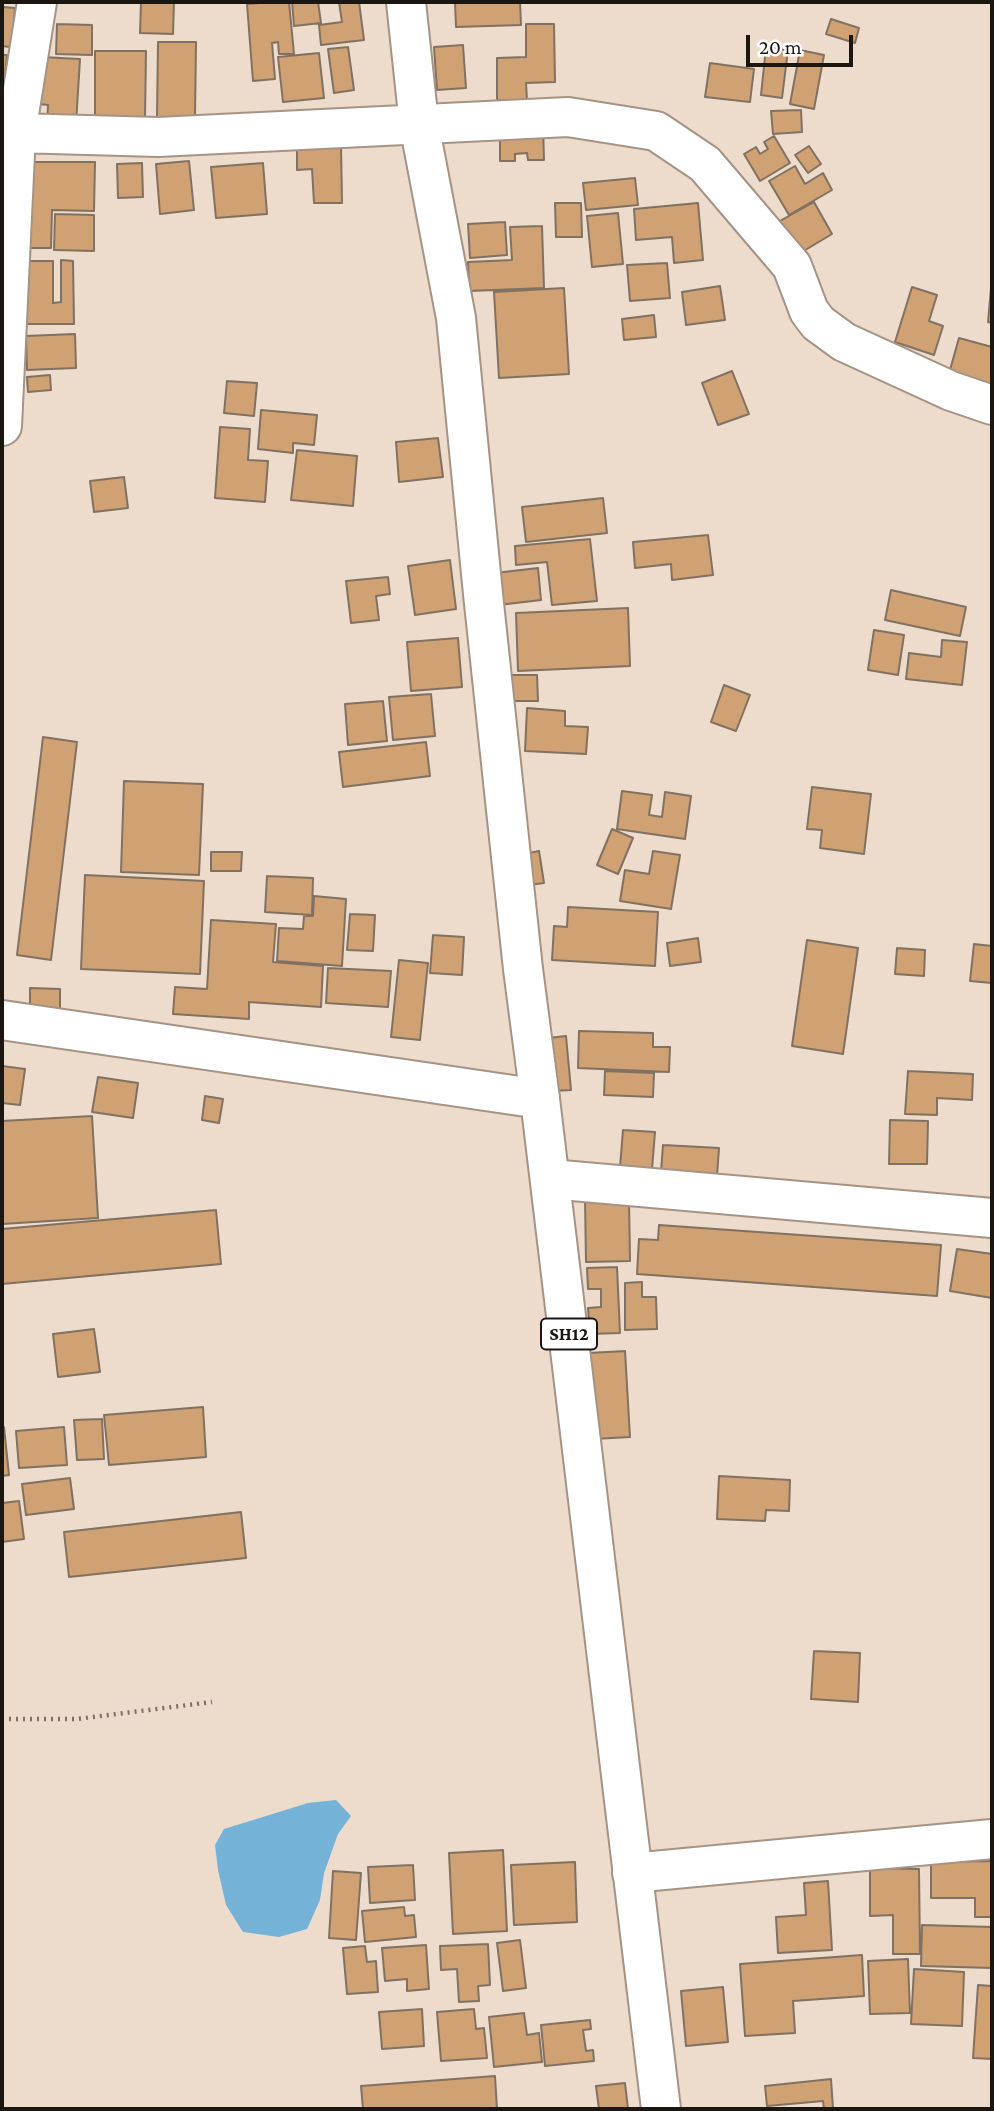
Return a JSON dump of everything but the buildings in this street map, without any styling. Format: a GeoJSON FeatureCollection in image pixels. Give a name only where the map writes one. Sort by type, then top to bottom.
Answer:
{"type":"FeatureCollection","features":[{"type":"Feature","properties":{"kind":"street"},"geometry":{"type":"LineString","coordinates":[[2,426],[16,133],[37,2]]}},
{"type":"Feature","properties":{"kind":"street"},"geometry":{"type":"LineString","coordinates":[[2,1020],[540,1099],[521,955],[456,318],[419,124],[406,2]]}},
{"type":"Feature","properties":{"kind":"street"},"geometry":{"type":"LineString","coordinates":[[16,133],[158,137],[568,117],[656,131],[705,164],[792,266],[809,311],[818,323],[844,342],[951,391],[992,405]]}},
{"type":"Feature","properties":{"kind":"street","name":"SH12"},"geometry":{"type":"LineString","coordinates":[[540,1099],[661,2109]]}},
{"type":"Feature","properties":{"kind":"street"},"geometry":{"type":"LineString","coordinates":[[550,1179],[992,1218]]}},
{"type":"Feature","properties":{"kind":"street"},"geometry":{"type":"LineString","coordinates":[[632,1873],[992,1839]]}},
{"type":"Feature","properties":{"kind":"path"},"geometry":{"type":"LineString","coordinates":[[2,1719],[77,1719],[212,1702]]}},
{"type":"Feature","properties":{"kind":"water"},"geometry":{"type":"Polygon","coordinates":[[[336,1800],[351,1816],[338,1834],[324,1873],[320,1900],[307,1929],[279,1937],[243,1932],[226,1905],[218,1870],[215,1845],[224,1829],[308,1803],[336,1800]]]}}]}
